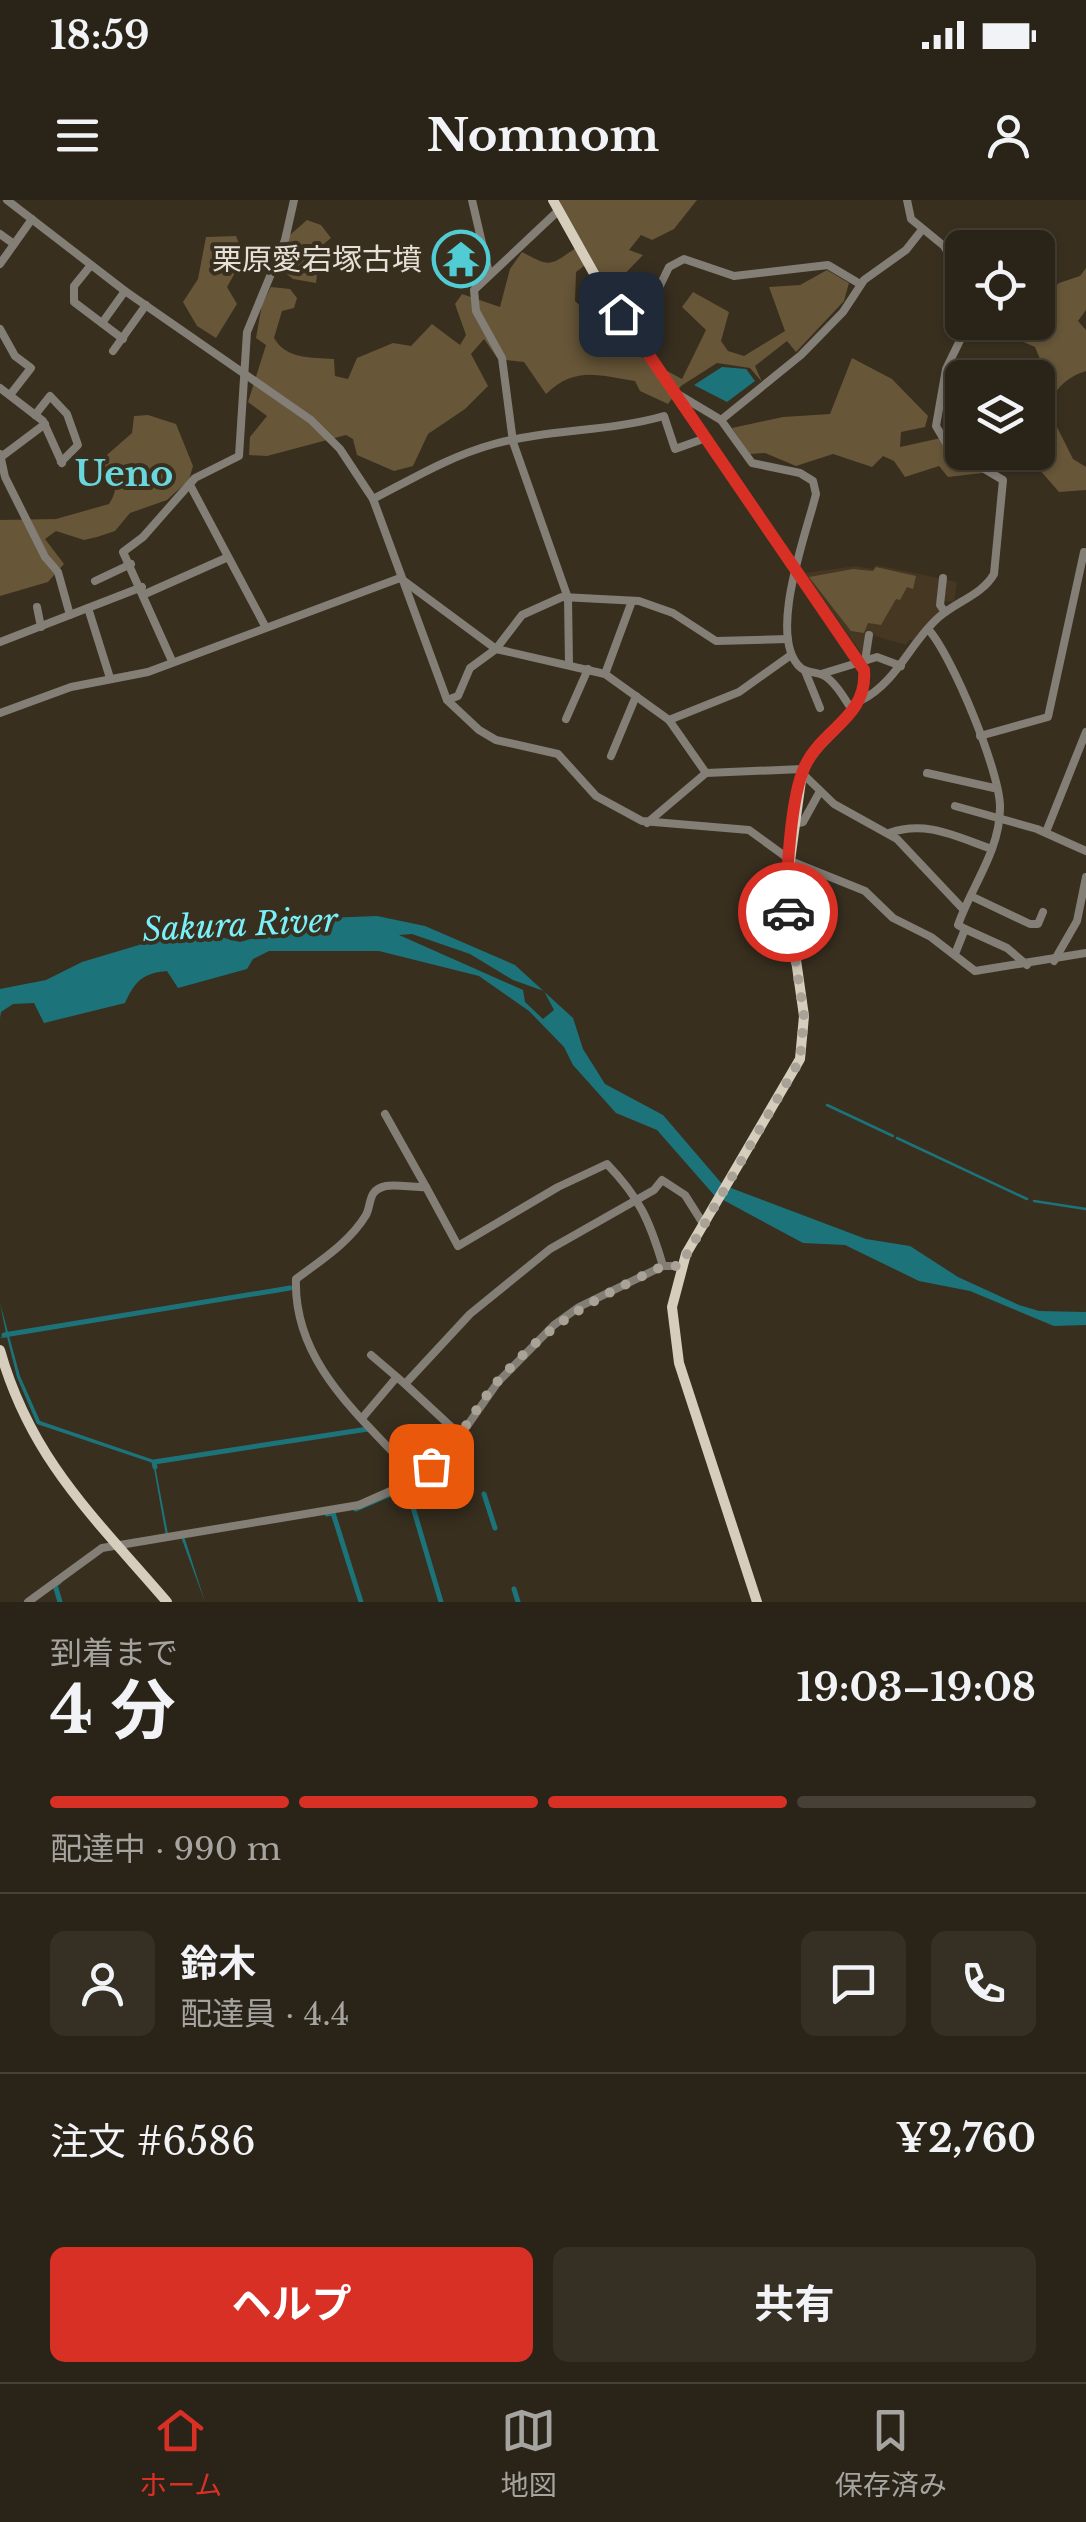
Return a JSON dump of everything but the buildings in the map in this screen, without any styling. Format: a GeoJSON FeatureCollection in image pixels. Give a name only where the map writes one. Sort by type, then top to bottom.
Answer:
{"type":"FeatureCollection","features":[{"type":"Feature","properties":{"kind":"main road"},"geometry":{"type":"LineString","coordinates":[[556,205],[580,254],[703,439],[863,662],[857,706],[802,771],[789,860],[788,912],[804,1032],[798,1067],[680,1266],[672,1307],[674,1345],[757,1602]]}},
{"type":"Feature","properties":{"kind":"main road"},"geometry":{"type":"LineString","coordinates":[[0,1350],[19,1407],[44,1455],[114,1544],[167,1602]]}},
{"type":"Feature","properties":{"kind":"street"},"geometry":{"type":"LineString","coordinates":[[8,200],[90,265],[330,438],[373,499],[447,700],[488,736],[558,754],[596,796],[647,823],[742,827],[789,860],[865,891],[893,918],[975,970],[1086,953]]}},
{"type":"Feature","properties":{"kind":"street"},"geometry":{"type":"LineString","coordinates":[[172,661],[144,591],[123,552],[190,484],[239,456],[247,332],[280,256],[294,200]]}},
{"type":"Feature","properties":{"kind":"street"},"geometry":{"type":"LineString","coordinates":[[472,200],[489,256],[489,273]]}},
{"type":"Feature","properties":{"kind":"street"},"geometry":{"type":"LineString","coordinates":[[907,200],[911,219],[945,248]]}},
{"type":"Feature","properties":{"kind":"street"},"geometry":{"type":"LineString","coordinates":[[556,205],[474,290],[476,311],[502,358],[514,442],[568,598],[568,664]]}},
{"type":"Feature","properties":{"kind":"street"},"geometry":{"type":"LineString","coordinates":[[0,264],[32,219]]}},
{"type":"Feature","properties":{"kind":"street"},"geometry":{"type":"LineString","coordinates":[[721,420],[816,340],[842,312],[860,284],[906,250],[921,231]]}},
{"type":"Feature","properties":{"kind":"street"},"geometry":{"type":"LineString","coordinates":[[0,234],[14,244]]}},
{"type":"Feature","properties":{"kind":"street"},"geometry":{"type":"LineString","coordinates":[[636,335],[669,267],[684,260],[734,276],[828,265],[860,284]]}},
{"type":"Feature","properties":{"kind":"street"},"geometry":{"type":"LineString","coordinates":[[90,265],[74,286],[74,302],[123,339]]}},
{"type":"Feature","properties":{"kind":"street"},"geometry":{"type":"LineString","coordinates":[[102,323],[125,290]]}},
{"type":"Feature","properties":{"kind":"street"},"geometry":{"type":"LineString","coordinates":[[114,352],[146,306]]}},
{"type":"Feature","properties":{"kind":"street"},"geometry":{"type":"LineString","coordinates":[[0,329],[15,356],[31,368],[10,395]]}},
{"type":"Feature","properties":{"kind":"street"},"geometry":{"type":"LineString","coordinates":[[805,670],[820,674],[857,706],[901,666],[924,633],[945,612],[992,579],[1000,534],[1002,480],[949,448],[936,426],[946,368],[960,340]]}},
{"type":"Feature","properties":{"kind":"street"},"geometry":{"type":"LineString","coordinates":[[0,388],[45,424],[62,464],[78,446],[67,414],[50,396],[35,415]]}},
{"type":"Feature","properties":{"kind":"street"},"geometry":{"type":"LineString","coordinates":[[671,390],[721,420],[747,460],[800,473],[813,482],[816,494],[787,614],[791,655],[805,670],[820,708]]}},
{"type":"Feature","properties":{"kind":"street"},"geometry":{"type":"LineString","coordinates":[[373,499],[462,454],[514,442],[664,416],[676,448],[703,439]]}},
{"type":"Feature","properties":{"kind":"street"},"geometry":{"type":"LineString","coordinates":[[45,424],[1,456],[6,477],[44,556],[58,572],[70,615]]}},
{"type":"Feature","properties":{"kind":"street"},"geometry":{"type":"LineString","coordinates":[[190,484],[265,626]]}},
{"type":"Feature","properties":{"kind":"street"},"geometry":{"type":"LineString","coordinates":[[980,736],[1048,718],[1084,552]]}},
{"type":"Feature","properties":{"kind":"street"},"geometry":{"type":"LineString","coordinates":[[0,642],[226,558]]}},
{"type":"Feature","properties":{"kind":"street"},"geometry":{"type":"LineString","coordinates":[[94,582],[131,564]]}},
{"type":"Feature","properties":{"kind":"street"},"geometry":{"type":"LineString","coordinates":[[0,713],[71,687],[148,672],[400,578]]}},
{"type":"Feature","properties":{"kind":"street"},"geometry":{"type":"LineString","coordinates":[[400,578],[496,649],[605,674],[669,720],[706,773]]}},
{"type":"Feature","properties":{"kind":"street"},"geometry":{"type":"LineString","coordinates":[[943,578],[940,602],[945,612]]}},
{"type":"Feature","properties":{"kind":"street"},"geometry":{"type":"LineString","coordinates":[[447,700],[458,696],[478,660],[496,649],[522,615],[550,599],[632,600],[672,613],[716,641],[788,640]]}},
{"type":"Feature","properties":{"kind":"street"},"geometry":{"type":"LineString","coordinates":[[605,674],[632,600]]}},
{"type":"Feature","properties":{"kind":"street"},"geometry":{"type":"LineString","coordinates":[[37,607],[41,627]]}},
{"type":"Feature","properties":{"kind":"street"},"geometry":{"type":"LineString","coordinates":[[88,608],[110,678]]}},
{"type":"Feature","properties":{"kind":"street"},"geometry":{"type":"LineString","coordinates":[[924,633],[946,651],[980,736],[1001,804],[973,897],[963,909],[958,925],[1007,948],[1027,965]]}},
{"type":"Feature","properties":{"kind":"street"},"geometry":{"type":"LineString","coordinates":[[863,662],[869,635]]}},
{"type":"Feature","properties":{"kind":"street"},"geometry":{"type":"LineString","coordinates":[[669,720],[739,692],[791,655]]}},
{"type":"Feature","properties":{"kind":"street"},"geometry":{"type":"LineString","coordinates":[[820,674],[882,658],[901,666]]}},
{"type":"Feature","properties":{"kind":"street"},"geometry":{"type":"LineString","coordinates":[[566,719],[588,670]]}},
{"type":"Feature","properties":{"kind":"street"},"geometry":{"type":"LineString","coordinates":[[612,756],[636,696]]}},
{"type":"Feature","properties":{"kind":"street"},"geometry":{"type":"LineString","coordinates":[[1046,832],[1086,732]]}},
{"type":"Feature","properties":{"kind":"street"},"geometry":{"type":"LineString","coordinates":[[647,823],[706,773],[802,771],[821,787],[803,822],[794,824]]}},
{"type":"Feature","properties":{"kind":"street"},"geometry":{"type":"LineString","coordinates":[[928,772],[994,788]]}},
{"type":"Feature","properties":{"kind":"street"},"geometry":{"type":"LineString","coordinates":[[819,792],[889,833],[963,909]]}},
{"type":"Feature","properties":{"kind":"street"},"geometry":{"type":"LineString","coordinates":[[955,806],[1046,832],[1086,851]]}},
{"type":"Feature","properties":{"kind":"street"},"geometry":{"type":"LineString","coordinates":[[889,833],[908,826],[941,830],[989,848]]}},
{"type":"Feature","properties":{"kind":"street"},"geometry":{"type":"LineString","coordinates":[[1054,960],[1077,921],[1086,876]]}},
{"type":"Feature","properties":{"kind":"street"},"geometry":{"type":"LineString","coordinates":[[973,897],[1030,924],[1038,924],[1044,912]]}},
{"type":"Feature","properties":{"kind":"street"},"geometry":{"type":"LineString","coordinates":[[955,954],[965,929]]}},
{"type":"Feature","properties":{"kind":"street"},"geometry":{"type":"LineString","coordinates":[[386,1114],[458,1246],[558,1187],[607,1164],[624,1177],[638,1199],[663,1266]]}},
{"type":"Feature","properties":{"kind":"street"},"geometry":{"type":"LineString","coordinates":[[405,1384],[470,1314],[550,1249],[638,1199],[662,1180],[685,1195],[705,1224]]}},
{"type":"Feature","properties":{"kind":"street"},"geometry":{"type":"LineString","coordinates":[[416,1476],[314,1362],[295,1308],[296,1279],[338,1248],[364,1217],[367,1200],[376,1191],[387,1186],[426,1187]]}},
{"type":"Feature","properties":{"kind":"street"},"geometry":{"type":"LineString","coordinates":[[28,1602],[81,1560],[114,1544],[359,1505],[416,1476],[460,1435],[498,1382],[566,1314],[663,1266],[680,1266]]}},
{"type":"Feature","properties":{"kind":"street"},"geometry":{"type":"LineString","coordinates":[[371,1355],[460,1435]]}},
{"type":"Feature","properties":{"kind":"street"},"geometry":{"type":"LineString","coordinates":[[363,1418],[396,1378]]}},
{"type":"Feature","properties":{"kind":"shaded area"},"geometry":{"type":"Polygon","coordinates":[[[559,200],[697,200],[674,229],[652,240],[641,235],[629,250],[643,255],[613,286],[603,282],[588,263],[576,272],[575,301],[593,318],[595,329],[610,332],[606,347],[619,355],[630,351],[682,379],[706,330],[682,307],[693,292],[729,312],[721,341],[728,351],[744,356],[785,331],[769,287],[800,285],[827,270],[849,283],[844,301],[796,352],[787,341],[755,366],[762,382],[750,368],[717,363],[681,386],[668,404],[640,391],[635,381],[599,375],[568,379],[546,394],[524,362],[498,359],[484,339],[471,354],[488,386],[465,409],[428,434],[413,466],[394,471],[357,455],[353,439],[346,435],[267,456],[249,455],[250,437],[267,416],[248,402],[266,345],[256,338],[262,304],[271,287],[290,289],[297,298],[294,308],[282,311],[274,338],[279,345],[300,356],[334,359],[335,376],[348,379],[357,358],[393,343],[411,346],[432,324],[460,345],[466,335],[455,304],[462,294],[500,307],[510,269],[522,252],[546,263],[580,245],[559,200]]]}},
{"type":"Feature","properties":{"kind":"shaded area"},"geometry":{"type":"Polygon","coordinates":[[[307,220],[321,225],[331,238],[320,247],[316,283],[293,279],[282,270],[283,241],[307,220]]]}},
{"type":"Feature","properties":{"kind":"shaded area"},"geometry":{"type":"Polygon","coordinates":[[[236,236],[244,257],[227,287],[237,304],[216,338],[197,326],[183,302],[198,279],[206,237],[236,236]]]}},
{"type":"Feature","properties":{"kind":"shaded area"},"geometry":{"type":"Polygon","coordinates":[[[1086,268],[1086,310],[1078,321],[1086,330],[1086,371],[1062,384],[1055,394],[1055,360],[1040,360],[1035,347],[1019,340],[1055,340],[1055,287],[1080,276],[1086,268]]]}},
{"type":"Feature","properties":{"kind":"shaded area"},"geometry":{"type":"Polygon","coordinates":[[[852,358],[892,379],[928,416],[925,427],[901,432],[900,447],[945,437],[945,470],[1001,470],[948,477],[939,466],[905,477],[894,461],[883,456],[872,467],[833,454],[796,466],[765,453],[750,454],[732,428],[783,417],[830,414],[852,358]]]}},
{"type":"Feature","properties":{"kind":"shaded area"},"geometry":{"type":"Polygon","coordinates":[[[148,415],[176,424],[193,466],[189,480],[167,500],[130,513],[115,531],[84,540],[56,531],[45,539],[64,564],[48,582],[0,596],[0,520],[56,519],[109,504],[115,492],[114,481],[100,461],[132,433],[134,416],[148,415]]]}},
{"type":"Feature","properties":{"kind":"shaded area"},"geometry":{"type":"Polygon","coordinates":[[[1055,423],[1073,459],[1086,467],[1086,490],[1059,492],[1040,470],[1055,470],[1055,423]]]}},
{"type":"Feature","properties":{"kind":"shaded area"},"geometry":{"type":"Polygon","coordinates":[[[876,565],[957,582],[954,602],[938,600],[941,613],[915,643],[910,639],[906,645],[868,634],[862,654],[805,573],[856,566],[873,569],[876,565]]]}},
{"type":"Feature","properties":{"kind":"shaded area"},"geometry":{"type":"Polygon","coordinates":[[[876,567],[916,576],[913,589],[907,587],[900,600],[896,599],[881,625],[868,623],[864,633],[851,631],[809,577],[853,569],[873,571],[876,567]]]}},
{"type":"Feature","properties":{"kind":"water"},"geometry":{"type":"Polygon","coordinates":[[[722,367],[746,369],[755,381],[727,402],[694,385],[722,367]]]}},
{"type":"Feature","properties":{"kind":"water"},"geometry":{"type":"Polygon","coordinates":[[[377,916],[425,926],[515,965],[543,991],[513,980],[470,954],[412,934],[399,935],[523,990],[525,1002],[543,1019],[554,1010],[545,992],[573,1018],[583,1049],[605,1084],[663,1115],[723,1185],[866,1239],[910,1246],[958,1277],[1019,1305],[1039,1311],[1086,1312],[1086,1325],[1054,1326],[970,1291],[919,1281],[845,1245],[803,1243],[714,1195],[657,1130],[616,1113],[573,1065],[564,1047],[529,1011],[479,976],[379,951],[269,951],[253,959],[247,969],[178,988],[167,971],[146,976],[125,1003],[44,1023],[34,1003],[13,1004],[1,1012],[0,1018],[0,989],[46,980],[82,962],[169,936],[201,932],[240,942],[325,918],[377,916]]]}},
{"type":"Feature","properties":{"kind":"water"},"geometry":{"type":"Polygon","coordinates":[[[0,1303],[20,1376],[40,1421],[154,1460],[168,1534],[184,1536],[205,1602],[181,1537],[166,1536],[153,1463],[37,1424],[17,1377],[7,1337],[0,1338],[6,1333],[0,1303]]]}},
{"type":"Feature","properties":{"kind":"waterway"},"geometry":{"type":"LineString","coordinates":[[827,1105],[893,1136]]}},
{"type":"Feature","properties":{"kind":"waterway"},"geometry":{"type":"LineString","coordinates":[[897,1138],[1027,1199]]}},
{"type":"Feature","properties":{"kind":"waterway"},"geometry":{"type":"LineString","coordinates":[[1034,1201],[1086,1209]]}},
{"type":"Feature","properties":{"kind":"waterway"},"geometry":{"type":"LineString","coordinates":[[4,1335],[290,1288]]}},
{"type":"Feature","properties":{"kind":"waterway"},"geometry":{"type":"LineString","coordinates":[[155,1467],[154,1462],[368,1429]]}},
{"type":"Feature","properties":{"kind":"waterway"},"geometry":{"type":"LineString","coordinates":[[356,1509],[407,1487],[441,1602]]}},
{"type":"Feature","properties":{"kind":"waterway"},"geometry":{"type":"LineString","coordinates":[[484,1494],[495,1528]]}},
{"type":"Feature","properties":{"kind":"waterway"},"geometry":{"type":"LineString","coordinates":[[327,1514],[333,1513],[361,1602]]}},
{"type":"Feature","properties":{"kind":"waterway"},"geometry":{"type":"LineString","coordinates":[[59,1582],[55,1585],[60,1602]]}},
{"type":"Feature","properties":{"kind":"waterway"},"geometry":{"type":"LineString","coordinates":[[514,1589],[518,1602]]}},
{"type":"Feature","properties":{"kind":"way so far"},"geometry":{"type":"LineString","coordinates":[[431,1466],[453,1446],[498,1382],[566,1314],[663,1266],[680,1266],[798,1067],[804,1016],[788,912]]}},
{"type":"Feature","properties":{"kind":"place","name":"栗原愛宕塚古墳"},"geometry":{"type":"Point","coordinates":[461,259]}},
{"type":"Feature","properties":{"kind":"district","name":"Ueno"},"geometry":{"type":"Point","coordinates":[124,473]}},
{"type":"Feature","properties":{"kind":"route"},"geometry":{"type":"LineString","coordinates":[[621,314],[864,670],[860,702],[810,756],[803,769],[786,878],[788,912]]}},
{"type":"Feature","properties":{"kind":"water label","name":"Sakura River"},"geometry":{"type":"Point","coordinates":[240,925]}}]}
